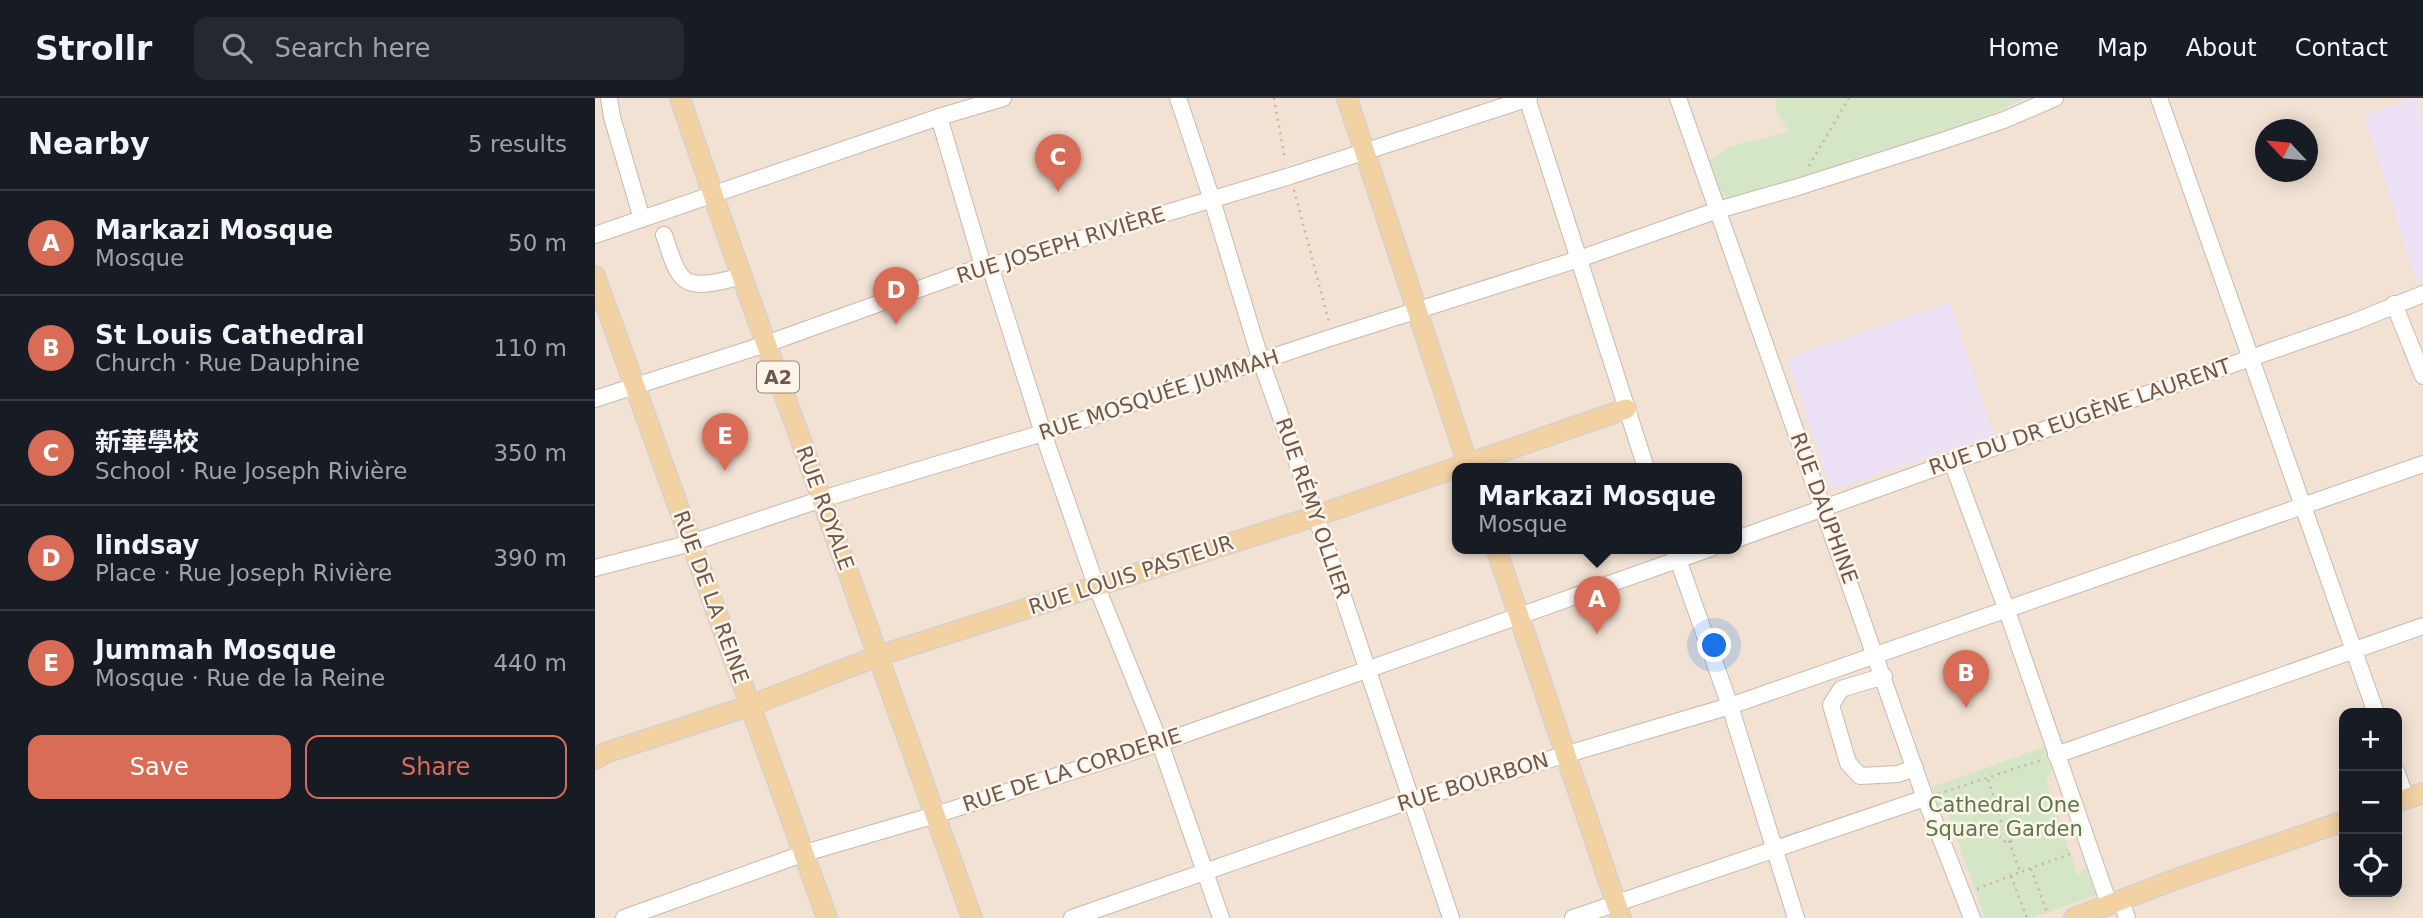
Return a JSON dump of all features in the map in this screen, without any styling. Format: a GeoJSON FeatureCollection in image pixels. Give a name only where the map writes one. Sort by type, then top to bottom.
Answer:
{"type":"FeatureCollection","features":[{"type":"Feature","properties":{"kind":"main road","name":"RUE ROYALE"},"geometry":{"type":"LineString","coordinates":[[680,98],[972,918]]}},
{"type":"Feature","properties":{"kind":"main road"},"geometry":{"type":"LineString","coordinates":[[1347,98],[1467,463]]}},
{"type":"Feature","properties":{"kind":"main road","name":"RUE DE LA REINE"},"geometry":{"type":"LineString","coordinates":[[595,276],[827,918]]}},
{"type":"Feature","properties":{"kind":"main road","name":"RUE LOUIS PASTEUR"},"geometry":{"type":"LineString","coordinates":[[1476,463],[1626,409]]}},
{"type":"Feature","properties":{"kind":"main road","name":"RUE LOUIS PASTEUR"},"geometry":{"type":"LineString","coordinates":[[598,755],[750,706],[878,656],[1452,471]]}},
{"type":"Feature","properties":{"kind":"main road"},"geometry":{"type":"LineString","coordinates":[[1498,554],[1618,911]]}},
{"type":"Feature","properties":{"kind":"main road"},"geometry":{"type":"LineString","coordinates":[[2074,918],[2119,907],[2339,823]]}},
{"type":"Feature","properties":{"kind":"street"},"geometry":{"type":"LineString","coordinates":[[609,98],[642,219]]}},
{"type":"Feature","properties":{"kind":"street"},"geometry":{"type":"LineString","coordinates":[[595,235],[939,117],[1003,98]]}},
{"type":"Feature","properties":{"kind":"street","name":"RUE RÉMY OLLIER"},"geometry":{"type":"LineString","coordinates":[[1178,98],[1261,361],[1317,516],[1451,918]]}},
{"type":"Feature","properties":{"kind":"street"},"geometry":{"type":"LineString","coordinates":[[1528,98],[1644,463]]}},
{"type":"Feature","properties":{"kind":"street","name":"RUE JOSEPH RIVIÈRE"},"geometry":{"type":"LineString","coordinates":[[595,399],[766,344],[987,266],[1290,176],[1528,98]]}},
{"type":"Feature","properties":{"kind":"street","name":"RUE DAUPHINE"},"geometry":{"type":"LineString","coordinates":[[1678,98],[1925,798],[1972,918]]}},
{"type":"Feature","properties":{"kind":"street","name":"RUE MOSQUÉE JUMMAH"},"geometry":{"type":"LineString","coordinates":[[595,568],[691,543],[822,499],[1043,433],[1418,309],[1579,259],[1718,209],[1798,187],[1939,142],[2004,120],[2055,98]]}},
{"type":"Feature","properties":{"kind":"street"},"geometry":{"type":"LineString","coordinates":[[2159,98],[2374,708]]}},
{"type":"Feature","properties":{"kind":"street"},"geometry":{"type":"LineString","coordinates":[[939,117],[1043,433],[1097,585],[1160,743],[1221,918]]}},
{"type":"Feature","properties":{"kind":"street"},"geometry":{"type":"LineString","coordinates":[[664,235],[682,278],[690,283],[706,284],[742,276]]}},
{"type":"Feature","properties":{"kind":"street","name":"RUE DU DR EUGÈNE LAURENT"},"geometry":{"type":"LineString","coordinates":[[1742,537],[2354,322],[2423,294]]}},
{"type":"Feature","properties":{"kind":"street"},"geometry":{"type":"LineString","coordinates":[[2394,304],[2423,376]]}},
{"type":"Feature","properties":{"kind":"street"},"geometry":{"type":"LineString","coordinates":[[1952,462],[2056,755],[2119,907]]}},
{"type":"Feature","properties":{"kind":"street","name":"RUE BOURBON"},"geometry":{"type":"LineString","coordinates":[[1072,918],[1412,800],[1730,706],[2423,464]]}},
{"type":"Feature","properties":{"kind":"street"},"geometry":{"type":"LineString","coordinates":[[1518,615],[1676,554],[1730,706],[1796,918]]}},
{"type":"Feature","properties":{"kind":"street","name":"RUE DE LA CORDERIE"},"geometry":{"type":"LineString","coordinates":[[624,918],[805,853],[935,815],[1160,743],[1518,615]]}},
{"type":"Feature","properties":{"kind":"street"},"geometry":{"type":"LineString","coordinates":[[2056,755],[2423,626]]}},
{"type":"Feature","properties":{"kind":"street"},"geometry":{"type":"LineString","coordinates":[[1884,676],[1841,689],[1832,705],[1848,763],[1860,776],[1898,774],[1915,768]]}},
{"type":"Feature","properties":{"kind":"street"},"geometry":{"type":"LineString","coordinates":[[1573,918],[1618,911],[1925,798]]}},
{"type":"Feature","properties":{"kind":"path"},"geometry":{"type":"LineString","coordinates":[[1274,98],[1282,150],[1333,337]]}},
{"type":"Feature","properties":{"kind":"path"},"geometry":{"type":"LineString","coordinates":[[1798,187],[1849,98]]}},
{"type":"Feature","properties":{"kind":"path"},"geometry":{"type":"LineString","coordinates":[[1925,798],[1988,780],[2056,755]]}},
{"type":"Feature","properties":{"kind":"path"},"geometry":{"type":"LineString","coordinates":[[1988,780],[2003,827],[2000,830],[2000,838],[2009,841]]}},
{"type":"Feature","properties":{"kind":"path"},"geometry":{"type":"LineString","coordinates":[[2003,827],[2008,826],[2014,831],[2014,836],[2009,841]]}},
{"type":"Feature","properties":{"kind":"path"},"geometry":{"type":"LineString","coordinates":[[2009,841],[2020,873]]}},
{"type":"Feature","properties":{"kind":"path"},"geometry":{"type":"LineString","coordinates":[[1975,889],[2070,854]]}},
{"type":"Feature","properties":{"kind":"path"},"geometry":{"type":"LineString","coordinates":[[2031,869],[2047,912]]}},
{"type":"Feature","properties":{"kind":"path"},"geometry":{"type":"LineString","coordinates":[[2011,876],[2027,918]]}},
{"type":"Feature","properties":{"kind":"shaded area"},"geometry":{"type":"Polygon","coordinates":[[[595,98],[2423,98],[2423,918],[595,918],[595,98]]]}},
{"type":"Feature","properties":{"kind":"shaded area"},"geometry":{"type":"Polygon","coordinates":[[[2416,98],[2423,121],[2423,279],[2416,281],[2364,115],[2416,98]]]}},
{"type":"Feature","properties":{"kind":"shaded area"},"geometry":{"type":"Polygon","coordinates":[[[1950,302],[1994,435],[1831,490],[1787,358],[1950,302]]]}},
{"type":"Feature","properties":{"kind":"green space"},"geometry":{"type":"Polygon","coordinates":[[[1775,98],[2026,98],[1940,137],[1738,201],[1723,196],[1711,186],[1702,166],[1728,147],[1789,132],[1777,112],[1775,98]]]}},
{"type":"Feature","properties":{"kind":"green space","name":"Cathedral One Square Garden"},"geometry":{"type":"Polygon","coordinates":[[[2044,747],[2052,770],[2046,781],[2078,876],[2086,867],[2096,895],[2032,918],[1985,918],[1945,805],[1940,815],[1932,787],[2044,747]]]}},
{"type":"Feature","properties":{"kind":"place","name":"新華學校"},"geometry":{"type":"Point","coordinates":[1058,192]}},
{"type":"Feature","properties":{"kind":"place","name":"lindsay"},"geometry":{"type":"Point","coordinates":[896,325]}},
{"type":"Feature","properties":{"kind":"place","name":"Jummah Mosque"},"geometry":{"type":"Point","coordinates":[725,471]}},
{"type":"Feature","properties":{"kind":"place","name":"Markazi Mosque"},"geometry":{"type":"Point","coordinates":[1597,634]}},
{"type":"Feature","properties":{"kind":"place","name":"St Louis Cathedral"},"geometry":{"type":"Point","coordinates":[1966,708]}}]}
